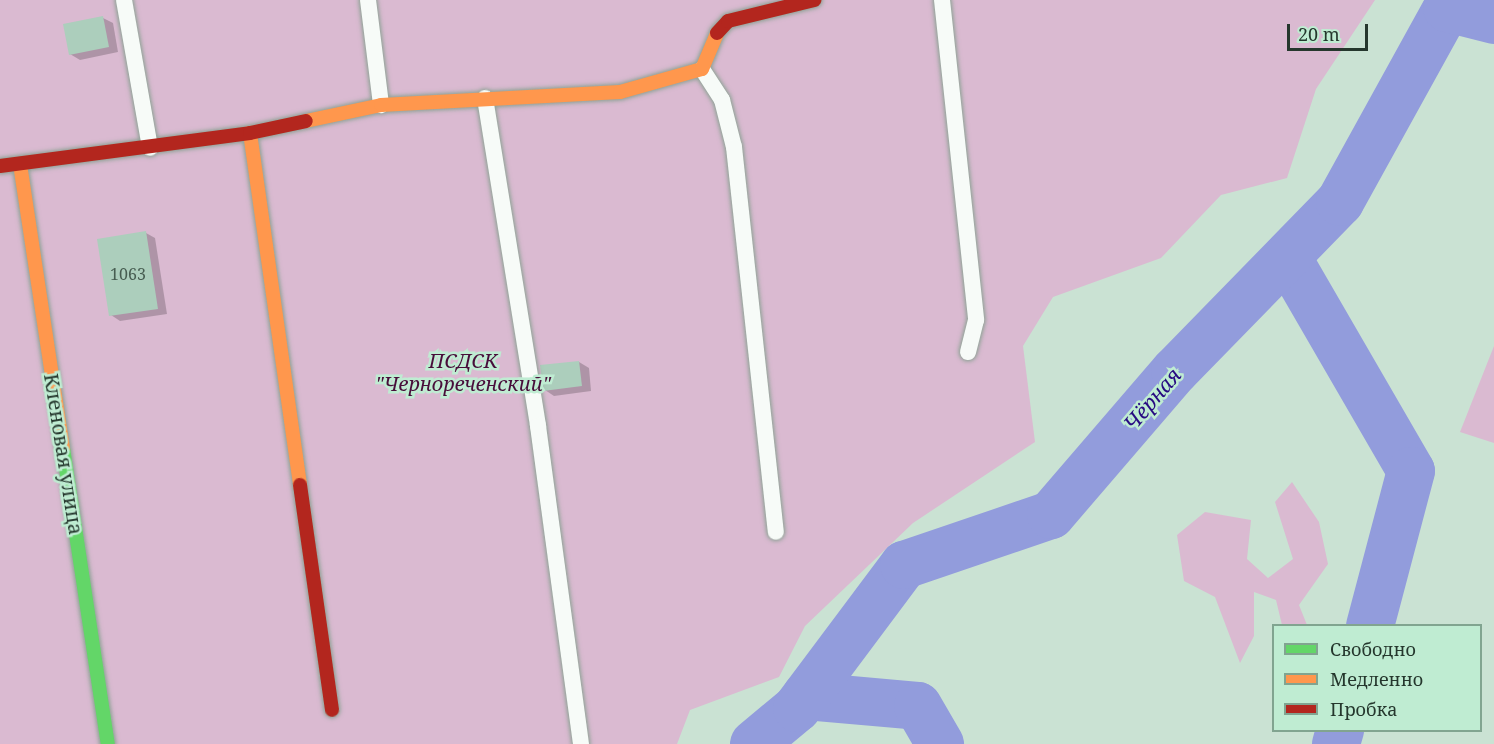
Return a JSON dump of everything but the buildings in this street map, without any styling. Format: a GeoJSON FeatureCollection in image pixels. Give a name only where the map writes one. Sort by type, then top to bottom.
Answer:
{"type":"FeatureCollection","features":[{"type":"Feature","properties":{"kind":"street"},"geometry":{"type":"LineString","coordinates":[[0,166],[250,133],[381,105],[620,92],[702,69],[711,39],[728,21],[814,0]]}},
{"type":"Feature","properties":{"kind":"street"},"geometry":{"type":"LineString","coordinates":[[250,133],[332,710]]}},
{"type":"Feature","properties":{"kind":"street","name":"Кленовая улица"},"geometry":{"type":"LineString","coordinates":[[20,164],[108,744]]}},
{"type":"Feature","properties":{"kind":"lane"},"geometry":{"type":"LineString","coordinates":[[124,0],[150,148]]}},
{"type":"Feature","properties":{"kind":"lane"},"geometry":{"type":"LineString","coordinates":[[368,0],[381,105]]}},
{"type":"Feature","properties":{"kind":"lane"},"geometry":{"type":"LineString","coordinates":[[942,0],[976,320],[968,352]]}},
{"type":"Feature","properties":{"kind":"lane"},"geometry":{"type":"LineString","coordinates":[[702,69],[722,100],[734,147],[776,532]]}},
{"type":"Feature","properties":{"kind":"lane"},"geometry":{"type":"LineString","coordinates":[[485,98],[538,426],[581,744]]}},
{"type":"Feature","properties":{"kind":"green space","name":"ПСДСК \"Чернореченский\""},"geometry":{"type":"Polygon","coordinates":[[[0,0],[1375,0],[1316,89],[1287,178],[1221,195],[1161,258],[1053,297],[1023,346],[1035,442],[913,523],[805,626],[779,677],[690,710],[677,744],[0,744],[0,0]]]}},
{"type":"Feature","properties":{"kind":"green space"},"geometry":{"type":"Polygon","coordinates":[[[1494,346],[1494,443],[1460,432],[1494,346]]]}},
{"type":"Feature","properties":{"kind":"green space"},"geometry":{"type":"Polygon","coordinates":[[[1292,482],[1319,522],[1328,564],[1299,605],[1307,624],[1282,624],[1276,600],[1254,592],[1254,636],[1240,663],[1215,597],[1184,581],[1177,535],[1205,512],[1251,520],[1247,559],[1268,578],[1293,559],[1275,502],[1292,482]]]}},
{"type":"Feature","properties":{"kind":"waterway","name":"Чёрная"},"geometry":{"type":"LineString","coordinates":[[754,744],[797,708],[904,565],[1051,515],[1175,371],[1340,202],[1447,8],[1494,20]]}},
{"type":"Feature","properties":{"kind":"waterway"},"geometry":{"type":"LineString","coordinates":[[1287,257],[1411,471],[1371,624]]}},
{"type":"Feature","properties":{"kind":"waterway"},"geometry":{"type":"LineString","coordinates":[[806,696],[918,706],[940,744]]}},
{"type":"Feature","properties":{"kind":"waterway"},"geometry":{"type":"LineString","coordinates":[[1336,744],[1339,732]]}},
{"type":"Feature","properties":{"kind":"traffic: fast"},"geometry":{"type":"LineString","coordinates":[[63,448],[108,744]]}},
{"type":"Feature","properties":{"kind":"traffic: slow"},"geometry":{"type":"LineString","coordinates":[[306,121],[381,105],[620,92],[702,69],[717,33]]}},
{"type":"Feature","properties":{"kind":"traffic: slow"},"geometry":{"type":"LineString","coordinates":[[250,133],[300,485]]}},
{"type":"Feature","properties":{"kind":"traffic: slow"},"geometry":{"type":"LineString","coordinates":[[20,164],[63,448]]}},
{"type":"Feature","properties":{"kind":"traffic: jam"},"geometry":{"type":"LineString","coordinates":[[717,33],[728,21],[814,0]]}},
{"type":"Feature","properties":{"kind":"traffic: jam"},"geometry":{"type":"LineString","coordinates":[[0,166],[250,133],[306,121]]}},
{"type":"Feature","properties":{"kind":"traffic: jam"},"geometry":{"type":"LineString","coordinates":[[300,485],[332,710]]}}]}
